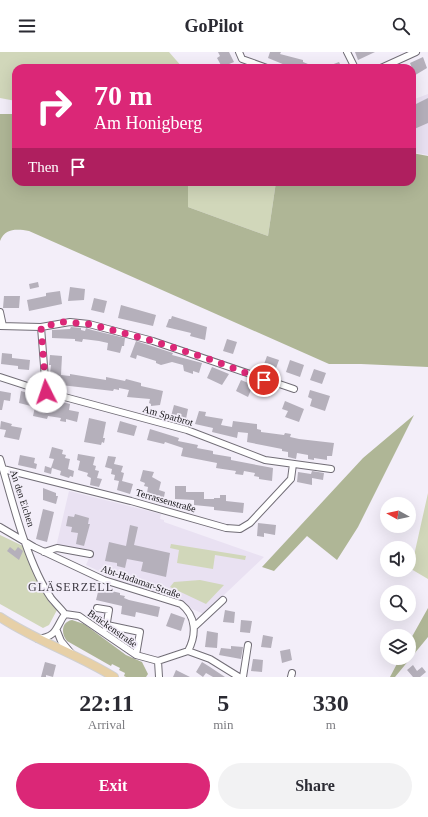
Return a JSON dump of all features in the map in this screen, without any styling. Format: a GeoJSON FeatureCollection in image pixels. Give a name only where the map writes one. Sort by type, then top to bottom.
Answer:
{"type":"FeatureCollection","features":[{"type":"Feature","properties":{"kind":"main road"},"geometry":{"type":"LineString","coordinates":[[0,617],[38,639],[72,654],[114,677]]}},
{"type":"Feature","properties":{"kind":"street"},"geometry":{"type":"LineString","coordinates":[[239,52],[242,59],[256,64]]}},
{"type":"Feature","properties":{"kind":"street"},"geometry":{"type":"LineString","coordinates":[[347,52],[353,64]]}},
{"type":"Feature","properties":{"kind":"street"},"geometry":{"type":"LineString","coordinates":[[390,64],[416,52]]}},
{"type":"Feature","properties":{"kind":"street"},"geometry":{"type":"LineString","coordinates":[[0,312],[1,326],[41,327],[63,322],[89,324],[153,341],[294,389]]}},
{"type":"Feature","properties":{"kind":"street"},"geometry":{"type":"LineString","coordinates":[[41,327],[46,392]]}},
{"type":"Feature","properties":{"kind":"street","name":"Am Sparbrot"},"geometry":{"type":"LineString","coordinates":[[0,376],[46,392],[187,430],[246,454],[266,460],[331,469]]}},
{"type":"Feature","properties":{"kind":"street","name":"An den Eichen"},"geometry":{"type":"LineString","coordinates":[[0,459],[40,578],[51,598],[65,614]]}},
{"type":"Feature","properties":{"kind":"street","name":"Terrassenstraße"},"geometry":{"type":"LineString","coordinates":[[3,469],[131,501],[226,528],[240,529],[250,523],[291,479],[293,464]]}},
{"type":"Feature","properties":{"kind":"street","name":"Abt-Hadamar-Straße"},"geometry":{"type":"LineString","coordinates":[[0,527],[44,552],[119,586],[181,604],[190,614],[194,627]]}},
{"type":"Feature","properties":{"kind":"street"},"geometry":{"type":"LineString","coordinates":[[44,552],[58,548],[90,554]]}},
{"type":"Feature","properties":{"kind":"street"},"geometry":{"type":"LineString","coordinates":[[188,651],[192,641],[194,627],[223,600]]}},
{"type":"Feature","properties":{"kind":"street"},"geometry":{"type":"LineString","coordinates":[[97,608],[109,610],[105,634]]}},
{"type":"Feature","properties":{"kind":"street"},"geometry":{"type":"LineString","coordinates":[[38,639],[50,636],[57,631],[65,614]]}},
{"type":"Feature","properties":{"kind":"street","name":"Brückenstraße"},"geometry":{"type":"LineString","coordinates":[[65,614],[79,616],[136,655],[158,661]]}},
{"type":"Feature","properties":{"kind":"street"},"geometry":{"type":"LineString","coordinates":[[107,625],[140,632],[136,655]]}},
{"type":"Feature","properties":{"kind":"street"},"geometry":{"type":"LineString","coordinates":[[57,631],[61,641],[72,654]]}},
{"type":"Feature","properties":{"kind":"street"},"geometry":{"type":"LineString","coordinates":[[243,677],[248,645]]}},
{"type":"Feature","properties":{"kind":"street"},"geometry":{"type":"LineString","coordinates":[[159,677],[158,661],[188,651],[210,659],[239,677]]}},
{"type":"Feature","properties":{"kind":"street"},"geometry":{"type":"LineString","coordinates":[[98,668],[104,677]]}},
{"type":"Feature","properties":{"kind":"shaded area"},"geometry":{"type":"Polygon","coordinates":[[[428,94],[428,155],[416,153],[416,98],[428,94]]]}},
{"type":"Feature","properties":{"kind":"shaded area"},"geometry":{"type":"Polygon","coordinates":[[[69,491],[161,514],[160,519],[164,520],[164,522],[264,557],[204,614],[192,609],[180,600],[122,582],[86,565],[91,553],[56,547],[69,491]]]}},
{"type":"Feature","properties":{"kind":"green space"},"geometry":{"type":"Polygon","coordinates":[[[0,52],[169,52],[180,64],[12,64],[12,100],[0,98],[0,52]]]}},
{"type":"Feature","properties":{"kind":"green space"},"geometry":{"type":"Polygon","coordinates":[[[0,114],[12,114],[12,186],[188,186],[188,207],[268,236],[275,186],[416,186],[416,154],[428,156],[428,367],[329,364],[29,231],[12,230],[5,234],[0,241],[0,114]]]}},
{"type":"Feature","properties":{"kind":"green space"},"geometry":{"type":"Polygon","coordinates":[[[188,186],[275,186],[268,236],[188,207],[188,186]]]}},
{"type":"Feature","properties":{"kind":"green space"},"geometry":{"type":"Polygon","coordinates":[[[414,415],[358,527],[337,560],[307,536],[274,571],[262,567],[363,458],[414,415]]]}},
{"type":"Feature","properties":{"kind":"green space"},"geometry":{"type":"Polygon","coordinates":[[[428,493],[428,579],[416,572],[416,547],[428,493]]]}},
{"type":"Feature","properties":{"kind":"green space"},"geometry":{"type":"Polygon","coordinates":[[[0,535],[23,546],[49,602],[57,610],[49,625],[43,628],[0,604],[0,535]]]}},
{"type":"Feature","properties":{"kind":"green space"},"geometry":{"type":"Polygon","coordinates":[[[171,544],[246,556],[245,560],[215,555],[213,569],[177,563],[179,550],[170,548],[171,544]]]}},
{"type":"Feature","properties":{"kind":"green space"},"geometry":{"type":"Polygon","coordinates":[[[200,580],[224,585],[206,604],[170,587],[174,582],[200,580]]]}},
{"type":"Feature","properties":{"kind":"green space"},"geometry":{"type":"Polygon","coordinates":[[[428,608],[428,637],[416,652],[416,629],[428,608]]]}},
{"type":"Feature","properties":{"kind":"green space"},"geometry":{"type":"Polygon","coordinates":[[[72,620],[84,624],[126,655],[142,662],[148,674],[146,677],[126,677],[124,676],[125,673],[119,670],[120,668],[112,664],[111,666],[67,641],[63,629],[68,621],[72,620]]]}},
{"type":"Feature","properties":{"kind":"green space"},"geometry":{"type":"Polygon","coordinates":[[[396,665],[405,665],[395,677],[390,677],[396,665]]]}},
{"type":"Feature","properties":{"kind":"building"},"geometry":{"type":"Polygon","coordinates":[[[218,52],[229,52],[234,62],[229,64],[220,64],[217,58],[220,56],[218,52]]]}},
{"type":"Feature","properties":{"kind":"building"},"geometry":{"type":"Polygon","coordinates":[[[270,52],[281,52],[280,54],[303,60],[303,62],[308,64],[283,64],[268,58],[270,52]]]}},
{"type":"Feature","properties":{"kind":"building"},"geometry":{"type":"Polygon","coordinates":[[[355,52],[375,52],[358,60],[355,52]]]}},
{"type":"Feature","properties":{"kind":"building"},"geometry":{"type":"Polygon","coordinates":[[[423,57],[427,68],[416,75],[416,64],[410,63],[423,57]]]}},
{"type":"Feature","properties":{"kind":"building"},"geometry":{"type":"Polygon","coordinates":[[[428,98],[428,123],[416,128],[416,104],[428,98]]]}},
{"type":"Feature","properties":{"kind":"building"},"geometry":{"type":"Polygon","coordinates":[[[38,282],[39,287],[30,289],[29,284],[38,282]]]}},
{"type":"Feature","properties":{"kind":"building"},"geometry":{"type":"Polygon","coordinates":[[[70,287],[85,289],[84,300],[68,301],[70,287]]]}},
{"type":"Feature","properties":{"kind":"building"},"geometry":{"type":"Polygon","coordinates":[[[60,291],[62,304],[29,311],[27,300],[46,296],[46,293],[60,291]]]}},
{"type":"Feature","properties":{"kind":"building"},"geometry":{"type":"Polygon","coordinates":[[[4,296],[20,296],[19,308],[3,308],[4,296]]]}},
{"type":"Feature","properties":{"kind":"building"},"geometry":{"type":"Polygon","coordinates":[[[94,298],[107,301],[104,313],[91,310],[94,298]]]}},
{"type":"Feature","properties":{"kind":"building"},"geometry":{"type":"Polygon","coordinates":[[[121,305],[156,315],[153,326],[118,318],[121,305]]]}},
{"type":"Feature","properties":{"kind":"building"},"geometry":{"type":"Polygon","coordinates":[[[172,316],[207,327],[205,340],[190,336],[191,333],[166,327],[172,316]]]}},
{"type":"Feature","properties":{"kind":"building"},"geometry":{"type":"Polygon","coordinates":[[[71,327],[81,328],[81,330],[85,331],[86,328],[125,338],[124,346],[122,346],[120,353],[107,350],[108,343],[99,341],[83,339],[82,342],[75,341],[75,339],[52,338],[52,330],[70,329],[71,327]]]}},
{"type":"Feature","properties":{"kind":"building"},"geometry":{"type":"Polygon","coordinates":[[[227,339],[237,342],[233,354],[223,351],[227,339]]]}},
{"type":"Feature","properties":{"kind":"building"},"geometry":{"type":"Polygon","coordinates":[[[136,341],[173,353],[172,355],[202,363],[199,373],[193,371],[193,374],[184,371],[183,365],[172,362],[161,365],[156,363],[156,361],[137,355],[136,359],[130,357],[136,341]]]}},
{"type":"Feature","properties":{"kind":"building"},"geometry":{"type":"Polygon","coordinates":[[[2,353],[12,354],[12,358],[30,360],[29,370],[18,369],[18,366],[1,364],[2,353]]]}},
{"type":"Feature","properties":{"kind":"building"},"geometry":{"type":"Polygon","coordinates":[[[50,355],[62,356],[61,375],[70,376],[70,374],[106,380],[106,377],[125,381],[126,379],[141,383],[141,386],[163,391],[160,405],[151,406],[149,403],[150,399],[127,397],[129,390],[119,388],[119,390],[114,389],[113,391],[52,384],[54,374],[50,374],[50,355]]]}},
{"type":"Feature","properties":{"kind":"building"},"geometry":{"type":"Polygon","coordinates":[[[267,356],[279,360],[275,371],[263,367],[267,356]]]}},
{"type":"Feature","properties":{"kind":"building"},"geometry":{"type":"Polygon","coordinates":[[[290,360],[304,365],[300,377],[286,372],[290,360]]]}},
{"type":"Feature","properties":{"kind":"building"},"geometry":{"type":"Polygon","coordinates":[[[212,367],[229,374],[222,385],[207,378],[212,367]]]}},
{"type":"Feature","properties":{"kind":"building"},"geometry":{"type":"Polygon","coordinates":[[[314,369],[326,373],[322,384],[310,380],[314,369]]]}},
{"type":"Feature","properties":{"kind":"building"},"geometry":{"type":"Polygon","coordinates":[[[241,380],[253,385],[248,397],[236,391],[241,380]]]}},
{"type":"Feature","properties":{"kind":"building"},"geometry":{"type":"Polygon","coordinates":[[[310,390],[330,396],[325,411],[310,406],[312,399],[308,397],[310,390]]]}},
{"type":"Feature","properties":{"kind":"building"},"geometry":{"type":"Polygon","coordinates":[[[0,391],[11,393],[10,401],[4,400],[2,410],[0,410],[0,391]]]}},
{"type":"Feature","properties":{"kind":"building"},"geometry":{"type":"Polygon","coordinates":[[[21,391],[37,396],[36,398],[47,400],[47,398],[70,404],[69,410],[79,412],[77,422],[66,419],[66,422],[60,421],[61,418],[48,416],[47,419],[33,416],[35,407],[19,403],[21,391]]]}},
{"type":"Feature","properties":{"kind":"building"},"geometry":{"type":"Polygon","coordinates":[[[285,401],[304,409],[299,422],[285,417],[288,411],[282,409],[285,401]]]}},
{"type":"Feature","properties":{"kind":"building"},"geometry":{"type":"Polygon","coordinates":[[[174,405],[188,409],[185,424],[170,420],[174,405]]]}},
{"type":"Feature","properties":{"kind":"building"},"geometry":{"type":"Polygon","coordinates":[[[199,411],[206,412],[205,416],[223,419],[221,425],[232,427],[233,421],[257,424],[257,429],[261,430],[261,432],[284,435],[285,433],[291,434],[290,437],[299,439],[334,443],[332,456],[327,456],[327,460],[314,458],[314,460],[308,459],[308,455],[297,453],[296,459],[288,457],[288,452],[282,451],[282,449],[247,442],[248,433],[238,432],[237,438],[212,432],[213,428],[195,424],[199,411]]]}},
{"type":"Feature","properties":{"kind":"building"},"geometry":{"type":"Polygon","coordinates":[[[89,418],[106,422],[103,438],[105,438],[104,443],[102,442],[101,445],[84,442],[89,418]]]}},
{"type":"Feature","properties":{"kind":"building"},"geometry":{"type":"Polygon","coordinates":[[[1,421],[12,424],[11,426],[22,428],[19,440],[4,437],[6,430],[0,429],[1,421]]]}},
{"type":"Feature","properties":{"kind":"building"},"geometry":{"type":"Polygon","coordinates":[[[120,421],[137,426],[134,436],[117,432],[120,421]]]}},
{"type":"Feature","properties":{"kind":"building"},"geometry":{"type":"Polygon","coordinates":[[[150,429],[179,438],[178,441],[198,445],[197,448],[213,451],[213,454],[231,457],[231,460],[273,468],[272,481],[259,479],[259,477],[254,476],[255,473],[244,471],[243,475],[235,474],[236,471],[216,468],[217,463],[181,456],[183,448],[165,442],[164,444],[147,440],[150,429]]]}},
{"type":"Feature","properties":{"kind":"building"},"geometry":{"type":"Polygon","coordinates":[[[52,447],[63,450],[62,454],[66,455],[65,458],[70,459],[68,469],[74,471],[73,477],[70,476],[69,478],[60,475],[61,471],[52,468],[51,474],[44,472],[45,466],[51,468],[54,459],[49,458],[52,447]]]}},
{"type":"Feature","properties":{"kind":"building"},"geometry":{"type":"Polygon","coordinates":[[[78,454],[95,457],[93,465],[96,466],[95,470],[99,471],[97,478],[102,479],[99,487],[90,485],[91,478],[87,476],[88,473],[78,470],[80,461],[77,460],[78,454]]]}},
{"type":"Feature","properties":{"kind":"building"},"geometry":{"type":"Polygon","coordinates":[[[20,455],[35,458],[34,463],[37,464],[36,469],[18,465],[20,455]]]}},
{"type":"Feature","properties":{"kind":"building"},"geometry":{"type":"Polygon","coordinates":[[[108,456],[116,457],[114,464],[123,466],[121,472],[124,473],[122,481],[133,484],[130,494],[117,490],[119,481],[114,480],[115,475],[111,474],[112,469],[105,467],[108,456]]]}},
{"type":"Feature","properties":{"kind":"building"},"geometry":{"type":"Polygon","coordinates":[[[143,470],[154,472],[152,477],[161,482],[159,490],[165,492],[163,502],[150,499],[152,494],[147,493],[148,487],[144,486],[145,483],[140,481],[143,470]]]}},
{"type":"Feature","properties":{"kind":"building"},"geometry":{"type":"Polygon","coordinates":[[[312,471],[324,473],[323,480],[312,478],[312,485],[297,482],[298,472],[311,474],[312,471]]]}},
{"type":"Feature","properties":{"kind":"building"},"geometry":{"type":"Polygon","coordinates":[[[175,486],[186,486],[186,492],[204,492],[204,499],[220,498],[220,495],[226,495],[226,501],[244,503],[243,513],[214,510],[214,507],[194,505],[194,500],[175,499],[175,486]]]}},
{"type":"Feature","properties":{"kind":"building"},"geometry":{"type":"Polygon","coordinates":[[[43,488],[56,493],[56,496],[58,496],[56,504],[43,500],[43,488]]]}},
{"type":"Feature","properties":{"kind":"building"},"geometry":{"type":"Polygon","coordinates":[[[43,509],[54,512],[47,542],[36,539],[43,509]]]}},
{"type":"Feature","properties":{"kind":"building"},"geometry":{"type":"Polygon","coordinates":[[[75,514],[89,518],[88,524],[90,524],[84,546],[76,544],[78,533],[71,532],[72,527],[66,526],[68,516],[74,517],[75,514]]]}},
{"type":"Feature","properties":{"kind":"building"},"geometry":{"type":"Polygon","coordinates":[[[258,523],[276,525],[275,535],[264,533],[264,537],[257,536],[258,523]]]}},
{"type":"Feature","properties":{"kind":"building"},"geometry":{"type":"Polygon","coordinates":[[[130,525],[138,527],[134,545],[170,553],[166,577],[141,571],[143,562],[127,559],[125,568],[117,566],[117,563],[105,561],[109,542],[126,546],[130,525]]]}},
{"type":"Feature","properties":{"kind":"building"},"geometry":{"type":"Polygon","coordinates":[[[10,547],[15,551],[18,547],[23,551],[19,560],[7,551],[10,547]]]}},
{"type":"Feature","properties":{"kind":"building"},"geometry":{"type":"Polygon","coordinates":[[[99,588],[120,593],[120,595],[125,596],[124,598],[129,600],[160,607],[158,617],[136,612],[135,617],[121,614],[122,606],[96,600],[99,588]]]}},
{"type":"Feature","properties":{"kind":"building"},"geometry":{"type":"Polygon","coordinates":[[[225,610],[235,612],[234,623],[223,622],[225,610]]]}},
{"type":"Feature","properties":{"kind":"building"},"geometry":{"type":"Polygon","coordinates":[[[171,613],[185,618],[181,631],[166,626],[171,613]]]}},
{"type":"Feature","properties":{"kind":"building"},"geometry":{"type":"Polygon","coordinates":[[[241,620],[252,621],[250,633],[240,632],[241,620]]]}},
{"type":"Feature","properties":{"kind":"building"},"geometry":{"type":"Polygon","coordinates":[[[207,631],[218,633],[217,648],[205,647],[207,631]]]}},
{"type":"Feature","properties":{"kind":"building"},"geometry":{"type":"Polygon","coordinates":[[[263,635],[273,637],[271,648],[261,647],[263,635]]]}},
{"type":"Feature","properties":{"kind":"building"},"geometry":{"type":"Polygon","coordinates":[[[231,646],[243,647],[241,659],[219,655],[221,648],[231,649],[231,646]]]}},
{"type":"Feature","properties":{"kind":"building"},"geometry":{"type":"Polygon","coordinates":[[[290,649],[292,660],[282,663],[280,651],[290,649]]]}},
{"type":"Feature","properties":{"kind":"building"},"geometry":{"type":"Polygon","coordinates":[[[253,659],[263,660],[262,672],[251,671],[253,659]]]}},
{"type":"Feature","properties":{"kind":"building"},"geometry":{"type":"Polygon","coordinates":[[[45,662],[56,665],[53,677],[46,675],[46,677],[41,677],[45,662]]]}},
{"type":"Feature","properties":{"kind":"building"},"geometry":{"type":"Polygon","coordinates":[[[202,662],[225,677],[213,677],[206,673],[203,677],[196,672],[202,662]]]}},
{"type":"Feature","properties":{"kind":"building"},"geometry":{"type":"Polygon","coordinates":[[[413,665],[417,671],[422,667],[426,672],[420,677],[413,677],[407,670],[413,665]]]}},
{"type":"Feature","properties":{"kind":"building"},"geometry":{"type":"Polygon","coordinates":[[[176,670],[190,677],[173,677],[176,670]]]}},
{"type":"Feature","properties":{"kind":"district","name":"GLÄSERZELL"},"geometry":{"type":"Point","coordinates":[71,587]}},
{"type":"Feature","properties":{"kind":"route"},"geometry":{"type":"LineString","coordinates":[[46,392],[41,327],[63,322],[89,324],[153,341],[212,360],[264,380]]}}]}
